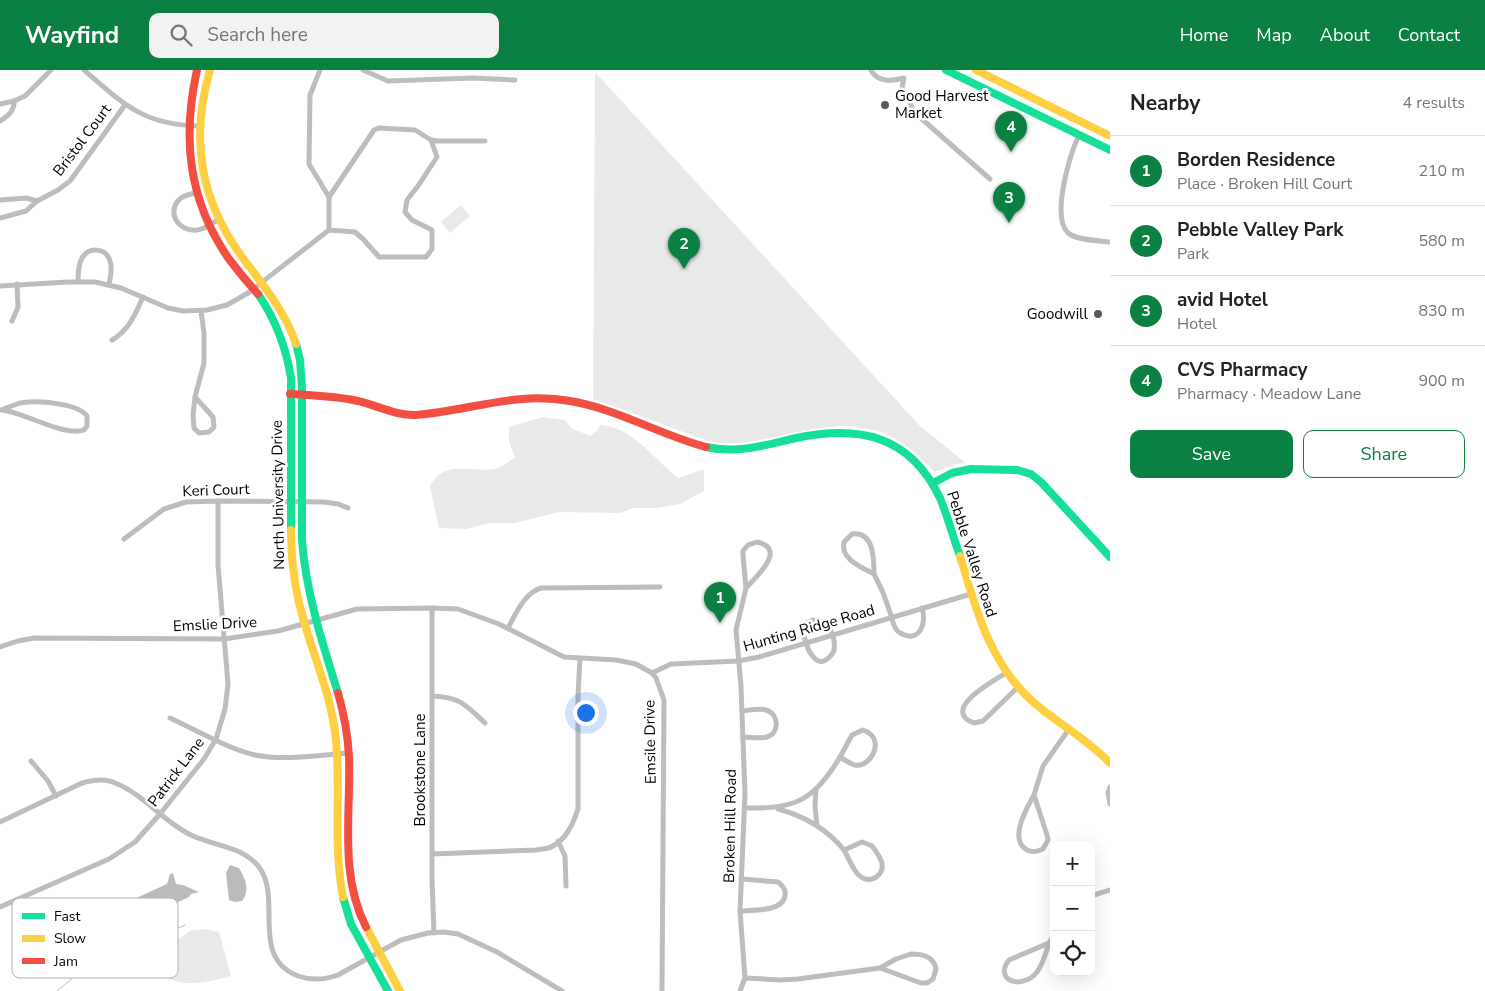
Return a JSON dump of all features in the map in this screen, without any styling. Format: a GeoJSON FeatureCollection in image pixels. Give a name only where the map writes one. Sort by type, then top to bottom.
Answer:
{"type":"FeatureCollection","features":[{"type":"Feature","properties":{"kind":"street"},"geometry":{"type":"LineString","coordinates":[[0,104],[25,96],[51,70]]}},
{"type":"Feature","properties":{"kind":"street"},"geometry":{"type":"LineString","coordinates":[[84,70],[125,105],[154,120],[188,126],[200,126]]}},
{"type":"Feature","properties":{"kind":"street","name":"North University Drive"},"geometry":{"type":"LineString","coordinates":[[198,70],[191,97],[188,126],[191,168],[196,192],[209,226],[228,258],[267,307],[283,340],[289,361],[290,544],[294,578],[305,623],[329,703],[336,754],[340,890],[347,914],[388,991]]}},
{"type":"Feature","properties":{"kind":"street","name":"North University Drive"},"geometry":{"type":"LineString","coordinates":[[210,70],[203,100],[200,148],[202,167],[212,203],[234,245],[282,312],[299,353],[302,395],[302,540],[304,566],[316,620],[339,697],[346,732],[349,796],[349,872],[358,909],[400,991]]}},
{"type":"Feature","properties":{"kind":"street"},"geometry":{"type":"LineString","coordinates":[[320,70],[310,95],[309,164],[330,197]]}},
{"type":"Feature","properties":{"kind":"street"},"geometry":{"type":"LineString","coordinates":[[363,70],[388,81],[476,78],[515,80]]}},
{"type":"Feature","properties":{"kind":"street"},"geometry":{"type":"LineString","coordinates":[[475,70],[476,78]]}},
{"type":"Feature","properties":{"kind":"street"},"geometry":{"type":"LineString","coordinates":[[871,70],[878,78],[887,81],[904,78],[902,88],[914,113],[990,179]]}},
{"type":"Feature","properties":{"kind":"street"},"geometry":{"type":"LineString","coordinates":[[946,70],[1110,150]]}},
{"type":"Feature","properties":{"kind":"street"},"geometry":{"type":"LineString","coordinates":[[976,70],[1110,136]]}},
{"type":"Feature","properties":{"kind":"street"},"geometry":{"type":"LineString","coordinates":[[0,122],[11,112],[14,101]]}},
{"type":"Feature","properties":{"kind":"street","name":"Bristol Court"},"geometry":{"type":"LineString","coordinates":[[37,201],[70,181],[125,105]]}},
{"type":"Feature","properties":{"kind":"street"},"geometry":{"type":"LineString","coordinates":[[329,230],[330,197],[374,130],[380,128],[415,130],[431,140],[437,141],[485,141]]}},
{"type":"Feature","properties":{"kind":"street"},"geometry":{"type":"LineString","coordinates":[[1079,134],[1069,159],[1065,178],[1061,211],[1062,223],[1068,233],[1072,235],[1110,242]]}},
{"type":"Feature","properties":{"kind":"street"},"geometry":{"type":"LineString","coordinates":[[0,286],[78,281],[109,285],[174,310],[201,311],[227,305],[262,282],[329,230],[355,232],[379,257],[426,257],[432,249],[432,230],[412,220],[405,212],[407,200],[437,157],[431,140]]}},
{"type":"Feature","properties":{"kind":"street"},"geometry":{"type":"LineString","coordinates":[[196,192],[180,199],[176,204],[176,221],[182,228],[191,230],[209,226],[219,219]]}},
{"type":"Feature","properties":{"kind":"street"},"geometry":{"type":"LineString","coordinates":[[0,200],[26,198],[37,201]]}},
{"type":"Feature","properties":{"kind":"street"},"geometry":{"type":"LineString","coordinates":[[0,218],[26,211],[37,201]]}},
{"type":"Feature","properties":{"kind":"street"},"geometry":{"type":"LineString","coordinates":[[78,281],[82,257],[89,251],[99,250],[106,254],[111,262],[109,285]]}},
{"type":"Feature","properties":{"kind":"street"},"geometry":{"type":"LineString","coordinates":[[12,321],[18,307],[17,284]]}},
{"type":"Feature","properties":{"kind":"street"},"geometry":{"type":"LineString","coordinates":[[112,340],[125,330],[131,322],[143,297]]}},
{"type":"Feature","properties":{"kind":"street"},"geometry":{"type":"LineString","coordinates":[[195,397],[213,417],[214,427],[209,432],[199,433],[194,428],[193,415],[195,397],[204,363],[204,333],[201,311]]}},
{"type":"Feature","properties":{"kind":"street","name":"Pebble Valley Road"},"geometry":{"type":"LineString","coordinates":[[290,394],[322,395],[359,401],[406,414],[421,414],[521,398],[564,399],[602,409],[700,445],[730,450],[751,448],[828,432],[854,432],[872,436],[896,447],[918,465],[933,483],[945,509],[985,636],[1006,673],[1043,710],[1093,747],[1110,763]]}},
{"type":"Feature","properties":{"kind":"street"},"geometry":{"type":"LineString","coordinates":[[20,403],[55,403],[84,412],[88,423],[84,430],[76,432],[45,424],[13,412],[0,410],[20,403]]}},
{"type":"Feature","properties":{"kind":"street"},"geometry":{"type":"LineString","coordinates":[[933,483],[952,473],[971,469],[1027,472],[1041,482],[1110,557]]}},
{"type":"Feature","properties":{"kind":"street","name":"Keri Court"},"geometry":{"type":"LineString","coordinates":[[124,539],[154,515],[175,504],[197,501],[302,501],[331,502],[348,508]]}},
{"type":"Feature","properties":{"kind":"street","name":"Patrick Lane"},"geometry":{"type":"LineString","coordinates":[[20,898],[120,852],[142,835],[204,759],[216,739],[223,718],[228,676],[218,565],[218,501]]}},
{"type":"Feature","properties":{"kind":"street"},"geometry":{"type":"LineString","coordinates":[[874,574],[860,567],[844,553],[844,542],[849,536],[859,534],[868,539],[874,557],[874,574],[897,631],[904,635],[913,635],[920,631],[924,623],[922,608]]}},
{"type":"Feature","properties":{"kind":"street"},"geometry":{"type":"LineString","coordinates":[[760,542],[769,551],[769,560],[746,588],[743,551],[749,544],[760,542]]}},
{"type":"Feature","properties":{"kind":"street"},"geometry":{"type":"LineString","coordinates":[[652,673],[636,664],[616,660],[564,657],[508,628],[527,597],[532,591],[541,588],[660,587]]}},
{"type":"Feature","properties":{"kind":"street","name":"Broken Hill Road"},"geometry":{"type":"LineString","coordinates":[[740,991],[744,978],[740,911],[745,808],[742,711],[736,630],[746,588]]}},
{"type":"Feature","properties":{"kind":"street","name":"Hunting Ridge Road"},"geometry":{"type":"LineString","coordinates":[[652,673],[671,664],[738,661],[769,654],[971,594]]}},
{"type":"Feature","properties":{"kind":"street","name":"Brookstone Lane"},"geometry":{"type":"LineString","coordinates":[[432,608],[432,854],[434,933]]}},
{"type":"Feature","properties":{"kind":"street","name":"Emslie Drive"},"geometry":{"type":"LineString","coordinates":[[0,647],[34,638],[224,638],[278,631],[357,609],[458,609],[473,613],[508,628]]}},
{"type":"Feature","properties":{"kind":"street"},"geometry":{"type":"LineString","coordinates":[[821,620],[825,622],[832,636],[834,652],[824,660],[816,660],[811,656],[806,643],[803,630],[808,622],[821,620]]}},
{"type":"Feature","properties":{"kind":"street"},"geometry":{"type":"LineString","coordinates":[[432,854],[536,850],[552,846],[570,830],[578,809],[580,658]]}},
{"type":"Feature","properties":{"kind":"street","name":"Emsile Drive"},"geometry":{"type":"LineString","coordinates":[[652,673],[656,678],[664,700],[662,991]]}},
{"type":"Feature","properties":{"kind":"street"},"geometry":{"type":"LineString","coordinates":[[1006,673],[966,702],[963,711],[965,718],[974,723],[983,721],[1018,687]]}},
{"type":"Feature","properties":{"kind":"street"},"geometry":{"type":"LineString","coordinates":[[432,696],[448,697],[460,701],[485,723]]}},
{"type":"Feature","properties":{"kind":"street"},"geometry":{"type":"LineString","coordinates":[[742,711],[767,710],[777,723],[775,731],[767,737],[743,738]]}},
{"type":"Feature","properties":{"kind":"street"},"geometry":{"type":"LineString","coordinates":[[170,718],[236,749],[262,756],[279,758],[348,753]]}},
{"type":"Feature","properties":{"kind":"street"},"geometry":{"type":"LineString","coordinates":[[1034,795],[1048,840],[1043,849],[1033,852],[1027,850],[1023,845],[1020,834],[1022,816],[1034,795],[1043,766],[1069,729]]}},
{"type":"Feature","properties":{"kind":"street"},"geometry":{"type":"LineString","coordinates":[[745,808],[775,808],[798,801],[816,790],[830,774],[852,735],[866,730],[875,738],[875,749],[864,764],[854,764],[840,757]]}},
{"type":"Feature","properties":{"kind":"street"},"geometry":{"type":"LineString","coordinates":[[31,761],[48,781],[56,796]]}},
{"type":"Feature","properties":{"kind":"street"},"geometry":{"type":"LineString","coordinates":[[0,822],[87,781],[107,780],[124,787],[190,835],[240,852],[257,865],[266,882],[271,947],[279,962],[293,974],[308,979],[327,979],[338,975],[401,940],[434,933],[458,934],[497,952],[562,991]]}},
{"type":"Feature","properties":{"kind":"street"},"geometry":{"type":"LineString","coordinates":[[1110,787],[1108,793],[1110,804]]}},
{"type":"Feature","properties":{"kind":"street"},"geometry":{"type":"LineString","coordinates":[[816,790],[815,806],[818,826]]}},
{"type":"Feature","properties":{"kind":"street"},"geometry":{"type":"LineString","coordinates":[[338,796],[349,796]]}},
{"type":"Feature","properties":{"kind":"street"},"geometry":{"type":"LineString","coordinates":[[775,808],[801,817],[818,826],[844,850],[855,871],[861,877],[871,879],[880,873],[882,868],[881,861],[874,848],[869,844],[862,842],[844,850]]}},
{"type":"Feature","properties":{"kind":"street"},"geometry":{"type":"LineString","coordinates":[[558,841],[565,856],[566,886]]}},
{"type":"Feature","properties":{"kind":"street"},"geometry":{"type":"LineString","coordinates":[[740,911],[778,906],[782,903],[785,896],[785,889],[778,882],[741,879]]}},
{"type":"Feature","properties":{"kind":"street"},"geometry":{"type":"LineString","coordinates":[[1095,895],[1110,890]]}},
{"type":"Feature","properties":{"kind":"street","name":"Patrick Lane"},"geometry":{"type":"LineString","coordinates":[[0,907],[12,902]]}},
{"type":"Feature","properties":{"kind":"street"},"geometry":{"type":"LineString","coordinates":[[347,914],[358,909]]}},
{"type":"Feature","properties":{"kind":"street"},"geometry":{"type":"LineString","coordinates":[[1049,943],[1041,964],[1033,977],[1021,984],[1012,983],[1009,980],[1004,972],[1008,960],[1049,943]]}},
{"type":"Feature","properties":{"kind":"street"},"geometry":{"type":"LineString","coordinates":[[744,978],[789,980],[880,968],[903,956],[918,954],[931,958],[936,969],[933,979],[927,983],[921,983],[880,968]]}},
{"type":"Feature","properties":{"kind":"shaded area"},"geometry":{"type":"Polygon","coordinates":[[[595,72],[920,426],[966,463],[957,464],[935,472],[915,452],[901,442],[871,429],[856,427],[826,427],[744,443],[712,442],[593,399],[595,72]]]}},
{"type":"Feature","properties":{"kind":"shaded area"},"geometry":{"type":"Polygon","coordinates":[[[461,205],[470,216],[450,233],[441,222],[461,205]]]}},
{"type":"Feature","properties":{"kind":"shaded area"},"geometry":{"type":"Polygon","coordinates":[[[543,417],[565,420],[571,428],[590,436],[597,431],[600,425],[623,431],[642,445],[678,478],[704,469],[704,491],[680,504],[657,508],[633,508],[621,513],[559,512],[515,523],[489,523],[467,529],[439,528],[430,486],[436,478],[451,470],[485,470],[502,466],[515,458],[509,441],[509,427],[543,417]]]}},
{"type":"Feature","properties":{"kind":"shaded area"},"geometry":{"type":"Polygon","coordinates":[[[230,865],[239,868],[245,881],[246,893],[242,901],[235,902],[229,900],[226,873],[230,865]]]}},
{"type":"Feature","properties":{"kind":"shaded area"},"geometry":{"type":"Polygon","coordinates":[[[173,873],[176,884],[199,892],[191,894],[178,902],[178,898],[136,898],[167,884],[170,874],[173,873]]]}},
{"type":"Feature","properties":{"kind":"shaded area"},"geometry":{"type":"Polygon","coordinates":[[[206,929],[219,932],[231,976],[196,983],[185,983],[169,978],[178,978],[178,939],[192,930],[206,929]]]}},
{"type":"Feature","properties":{"kind":"waterway"},"geometry":{"type":"LineString","coordinates":[[178,928],[185,925]]}},
{"type":"Feature","properties":{"kind":"waterway"},"geometry":{"type":"LineString","coordinates":[[57,991],[73,978]]}},
{"type":"Feature","properties":{"kind":"traffic: fast"},"geometry":{"type":"LineString","coordinates":[[946,70],[1110,150]]}},
{"type":"Feature","properties":{"kind":"traffic: fast"},"geometry":{"type":"LineString","coordinates":[[258,294],[279,334],[291,378],[291,530]]}},
{"type":"Feature","properties":{"kind":"traffic: fast"},"geometry":{"type":"LineString","coordinates":[[296,344],[300,360],[302,388],[302,540],[304,560],[316,617],[338,693]]}},
{"type":"Feature","properties":{"kind":"traffic: fast"},"geometry":{"type":"LineString","coordinates":[[706,447],[729,450],[740,449],[819,434],[841,433],[861,435],[880,440],[898,448],[914,460],[928,477],[946,512],[960,556]]}},
{"type":"Feature","properties":{"kind":"traffic: fast"},"geometry":{"type":"LineString","coordinates":[[933,483],[952,473],[971,469],[1017,470],[1031,474],[1041,482],[1110,557]]}},
{"type":"Feature","properties":{"kind":"traffic: fast"},"geometry":{"type":"LineString","coordinates":[[343,897],[351,924],[388,991]]}},
{"type":"Feature","properties":{"kind":"traffic: slow"},"geometry":{"type":"LineString","coordinates":[[210,70],[204,95],[200,144],[208,191],[216,213],[228,235],[280,309],[296,344]]}},
{"type":"Feature","properties":{"kind":"traffic: slow"},"geometry":{"type":"LineString","coordinates":[[976,70],[1110,136]]}},
{"type":"Feature","properties":{"kind":"traffic: slow"},"geometry":{"type":"LineString","coordinates":[[291,530],[295,581],[302,616],[325,687],[334,723],[337,761],[338,858],[343,897]]}},
{"type":"Feature","properties":{"kind":"traffic: slow"},"geometry":{"type":"LineString","coordinates":[[960,556],[978,615],[986,634],[1005,669],[1017,686],[1032,701],[1092,746],[1110,763]]}},
{"type":"Feature","properties":{"kind":"traffic: slow"},"geometry":{"type":"LineString","coordinates":[[366,927],[400,991]]}},
{"type":"Feature","properties":{"kind":"traffic: jam"},"geometry":{"type":"LineString","coordinates":[[197,70],[190,120],[192,168],[197,191],[215,237],[229,259],[258,294]]}},
{"type":"Feature","properties":{"kind":"traffic: jam"},"geometry":{"type":"LineString","coordinates":[[290,394],[349,399],[409,415],[436,413],[531,398],[570,401],[605,410],[706,447]]}},
{"type":"Feature","properties":{"kind":"traffic: jam"},"geometry":{"type":"LineString","coordinates":[[338,693],[348,749],[349,865],[352,886],[366,927]]}},
{"type":"Feature","properties":{"kind":"place","name":"Good Harvest Market"},"geometry":{"type":"Point","coordinates":[885,105]}},
{"type":"Feature","properties":{"kind":"place","name":"CVS Pharmacy"},"geometry":{"type":"Point","coordinates":[1011,152]}},
{"type":"Feature","properties":{"kind":"place","name":"avid Hotel"},"geometry":{"type":"Point","coordinates":[1009,223]}},
{"type":"Feature","properties":{"kind":"place","name":"Pebble Valley Park"},"geometry":{"type":"Point","coordinates":[684,269]}},
{"type":"Feature","properties":{"kind":"place","name":"Goodwill"},"geometry":{"type":"Point","coordinates":[1098,314]}},
{"type":"Feature","properties":{"kind":"place","name":"Borden Residence"},"geometry":{"type":"Point","coordinates":[720,623]}}]}
